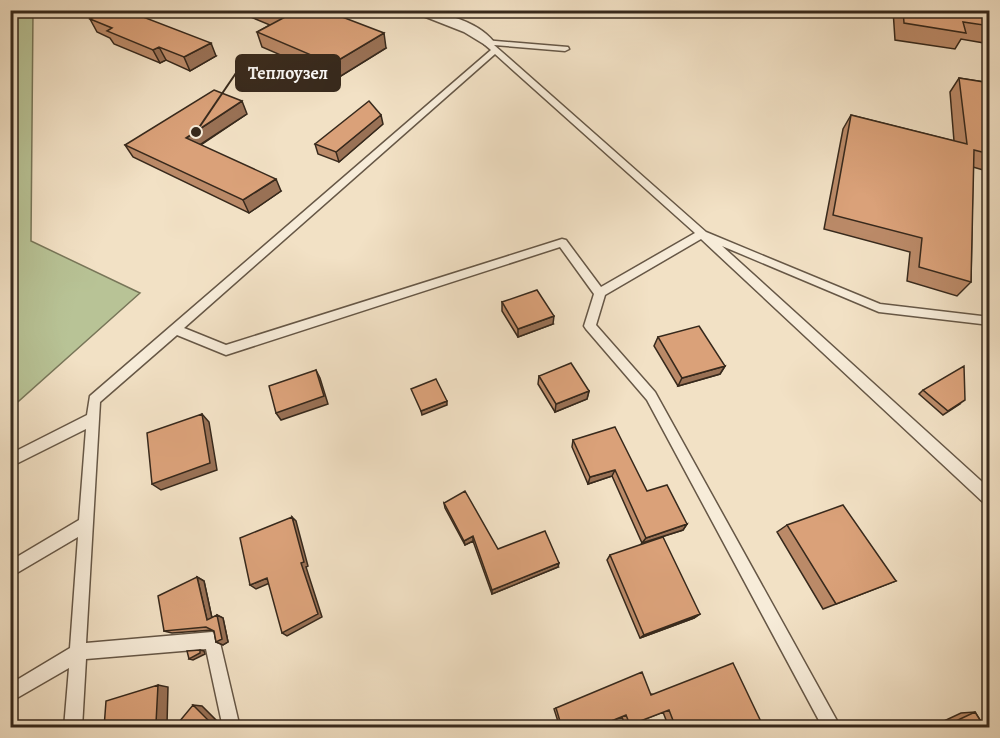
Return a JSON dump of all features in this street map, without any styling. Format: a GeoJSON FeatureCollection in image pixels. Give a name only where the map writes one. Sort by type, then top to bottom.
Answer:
{"type":"FeatureCollection","features":[{"type":"Feature","properties":{"kind":"street"},"geometry":{"type":"LineString","coordinates":[[414,10],[469,29],[491,46]]}},
{"type":"Feature","properties":{"kind":"lane"},"geometry":{"type":"LineString","coordinates":[[491,46],[702,234],[990,499]]}},
{"type":"Feature","properties":{"kind":"lane"},"geometry":{"type":"LineString","coordinates":[[73,728],[94,400],[491,46],[565,50]]}},
{"type":"Feature","properties":{"kind":"lane"},"geometry":{"type":"LineString","coordinates":[[702,234],[600,293],[590,326],[651,396],[833,728]]}},
{"type":"Feature","properties":{"kind":"lane"},"geometry":{"type":"LineString","coordinates":[[702,234],[879,308],[988,321]]}},
{"type":"Feature","properties":{"kind":"lane"},"geometry":{"type":"LineString","coordinates":[[176,329],[226,350],[562,243],[600,293]]}},
{"type":"Feature","properties":{"kind":"lane"},"geometry":{"type":"LineString","coordinates":[[10,461],[92,419]]}},
{"type":"Feature","properties":{"kind":"lane"},"geometry":{"type":"LineString","coordinates":[[10,570],[86,524]]}},
{"type":"Feature","properties":{"kind":"lane"},"geometry":{"type":"LineString","coordinates":[[10,694],[79,652],[212,639],[231,728]]}},
{"type":"Feature","properties":{"kind":"green space"},"geometry":{"type":"Polygon","coordinates":[[[11,10],[33,11],[31,241],[140,293],[11,408],[11,10]]]}},
{"type":"Feature","properties":{"kind":"building"},"geometry":{"type":"Polygon","coordinates":[[[109,10],[125,10],[211,43],[184,57],[159,47],[153,50],[107,31],[112,28],[90,19],[109,10]]]}},
{"type":"Feature","properties":{"kind":"building"},"geometry":{"type":"Polygon","coordinates":[[[267,10],[324,10],[384,33],[332,64],[257,32],[285,17],[267,10]]]}},
{"type":"Feature","properties":{"kind":"building"},"geometry":{"type":"Polygon","coordinates":[[[903,10],[990,10],[990,26],[963,22],[966,33],[904,23],[903,10]]]}},
{"type":"Feature","properties":{"kind":"building"},"geometry":{"type":"Polygon","coordinates":[[[959,78],[990,83],[990,154],[974,150],[971,282],[919,267],[922,238],[833,215],[851,115],[967,144],[959,78]]]}},
{"type":"Feature","properties":{"kind":"building"},"geometry":{"type":"Polygon","coordinates":[[[214,90],[242,101],[186,138],[276,179],[243,200],[125,145],[214,90]]]}},
{"type":"Feature","properties":{"kind":"building"},"geometry":{"type":"Polygon","coordinates":[[[369,101],[381,115],[336,152],[315,144],[369,101]]]}},
{"type":"Feature","properties":{"kind":"building"},"geometry":{"type":"Polygon","coordinates":[[[537,290],[554,316],[518,329],[502,302],[537,290]]]}},
{"type":"Feature","properties":{"kind":"building"},"geometry":{"type":"Polygon","coordinates":[[[699,326],[725,366],[682,378],[658,337],[699,326]]]}},
{"type":"Feature","properties":{"kind":"building"},"geometry":{"type":"Polygon","coordinates":[[[571,363],[589,391],[556,404],[539,376],[571,363]]]}},
{"type":"Feature","properties":{"kind":"building"},"geometry":{"type":"Polygon","coordinates":[[[964,366],[965,400],[948,411],[923,390],[964,366]]]}},
{"type":"Feature","properties":{"kind":"building"},"geometry":{"type":"Polygon","coordinates":[[[316,370],[324,396],[276,413],[269,386],[316,370]]]}},
{"type":"Feature","properties":{"kind":"building"},"geometry":{"type":"Polygon","coordinates":[[[436,379],[447,401],[421,411],[411,389],[436,379]]]}},
{"type":"Feature","properties":{"kind":"building"},"geometry":{"type":"Polygon","coordinates":[[[202,414],[210,463],[152,484],[147,433],[202,414]]]}},
{"type":"Feature","properties":{"kind":"building"},"geometry":{"type":"Polygon","coordinates":[[[615,427],[647,491],[667,485],[687,524],[646,538],[615,470],[590,477],[573,440],[615,427]]]}},
{"type":"Feature","properties":{"kind":"building"},"geometry":{"type":"Polygon","coordinates":[[[465,491],[498,549],[545,531],[559,563],[492,590],[473,536],[464,541],[444,503],[465,491]]]}},
{"type":"Feature","properties":{"kind":"building"},"geometry":{"type":"Polygon","coordinates":[[[843,505],[896,581],[836,604],[787,525],[843,505]]]}},
{"type":"Feature","properties":{"kind":"building"},"geometry":{"type":"Polygon","coordinates":[[[292,517],[304,562],[301,563],[318,614],[282,633],[267,578],[250,585],[240,538],[292,517]]]}},
{"type":"Feature","properties":{"kind":"building"},"geometry":{"type":"Polygon","coordinates":[[[663,537],[700,614],[644,635],[610,555],[663,537]]]}},
{"type":"Feature","properties":{"kind":"building"},"geometry":{"type":"Polygon","coordinates":[[[197,577],[207,620],[217,615],[222,639],[216,642],[214,631],[206,627],[164,631],[158,596],[197,577]]]}},
{"type":"Feature","properties":{"kind":"building"},"geometry":{"type":"Polygon","coordinates":[[[200,650],[200,653],[189,659],[187,651],[200,650]]]}},
{"type":"Feature","properties":{"kind":"building"},"geometry":{"type":"Polygon","coordinates":[[[733,663],[764,728],[676,728],[669,710],[630,725],[626,715],[594,728],[562,728],[556,708],[642,672],[651,695],[733,663]]]}},
{"type":"Feature","properties":{"kind":"building"},"geometry":{"type":"Polygon","coordinates":[[[158,685],[156,723],[143,728],[104,728],[106,701],[158,685]]]}},
{"type":"Feature","properties":{"kind":"building"},"geometry":{"type":"Polygon","coordinates":[[[193,705],[211,723],[212,728],[174,728],[193,705]]]}},
{"type":"Feature","properties":{"kind":"building"},"geometry":{"type":"Polygon","coordinates":[[[975,712],[985,728],[941,728],[975,712]]]}},
{"type":"Feature","properties":{"kind":"place","name":"Теплоузел"},"geometry":{"type":"Point","coordinates":[196,132]}}]}
